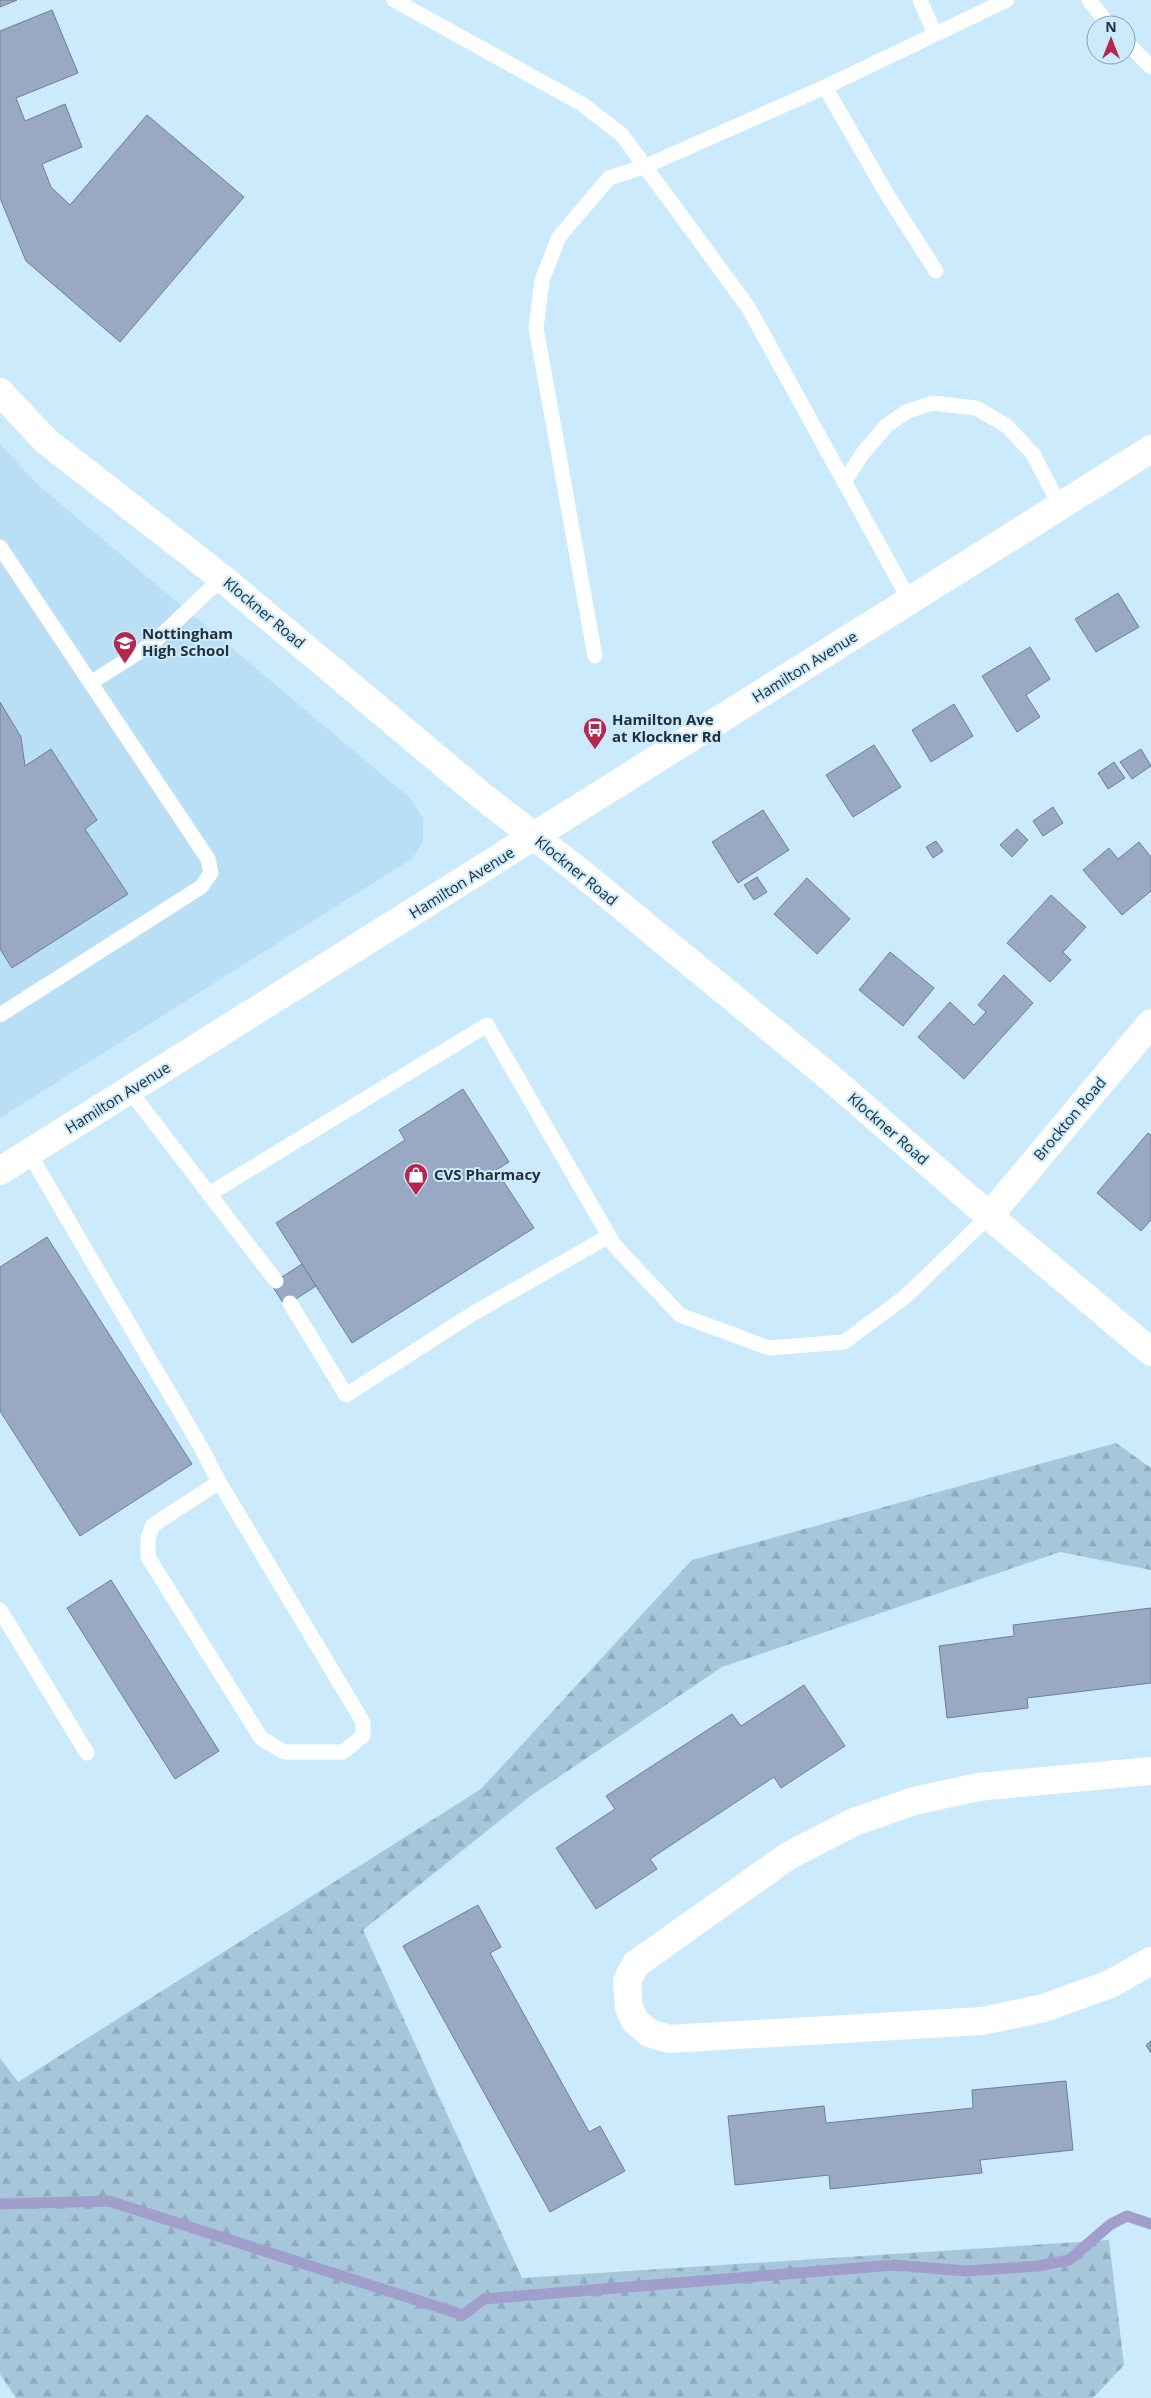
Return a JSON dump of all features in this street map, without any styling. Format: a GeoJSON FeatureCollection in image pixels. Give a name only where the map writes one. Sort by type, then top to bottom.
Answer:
{"type":"FeatureCollection","features":[{"type":"Feature","properties":{"kind":"main road","name":"Klockner Road"},"geometry":{"type":"LineString","coordinates":[[0,392],[46,441],[222,578],[482,796],[580,872],[833,1080],[989,1216],[1151,1352]]}},
{"type":"Feature","properties":{"kind":"main road","name":"Hamilton Avenue"},"geometry":{"type":"LineString","coordinates":[[0,1171],[1151,449]]}},
{"type":"Feature","properties":{"kind":"main road","name":"Brockton Road"},"geometry":{"type":"LineString","coordinates":[[989,1216],[1151,1023]]}},
{"type":"Feature","properties":{"kind":"main road"},"geometry":{"type":"LineString","coordinates":[[1151,1771],[978,1787],[914,1801],[854,1822],[788,1856],[636,1964],[627,1981],[629,2008],[636,2021],[649,2033],[669,2039],[982,2021],[1044,2008],[1110,1984],[1151,1961]]}},
{"type":"Feature","properties":{"kind":"lane"},"geometry":{"type":"LineString","coordinates":[[394,0],[582,104],[622,135],[748,307],[910,601]]}},
{"type":"Feature","properties":{"kind":"lane"},"geometry":{"type":"LineString","coordinates":[[920,0],[935,34]]}},
{"type":"Feature","properties":{"kind":"lane"},"geometry":{"type":"LineString","coordinates":[[595,656],[536,328],[542,280],[559,236],[609,178],[646,166],[825,87],[1007,0]]}},
{"type":"Feature","properties":{"kind":"lane"},"geometry":{"type":"LineString","coordinates":[[1089,0],[1101,15]]}},
{"type":"Feature","properties":{"kind":"lane"},"geometry":{"type":"LineString","coordinates":[[1136,52],[1151,67]]}},
{"type":"Feature","properties":{"kind":"lane"},"geometry":{"type":"LineString","coordinates":[[825,87],[888,196],[936,270]]}},
{"type":"Feature","properties":{"kind":"lane"},"geometry":{"type":"LineString","coordinates":[[844,482],[863,452],[887,425],[906,412],[932,403],[976,408],[1008,426],[1032,454],[1060,506]]}},
{"type":"Feature","properties":{"kind":"lane"},"geometry":{"type":"LineString","coordinates":[[0,547],[92,682],[208,859],[212,874],[201,887],[0,1015]]}},
{"type":"Feature","properties":{"kind":"lane"},"geometry":{"type":"LineString","coordinates":[[92,682],[152,644],[222,578]]}},
{"type":"Feature","properties":{"kind":"lane"},"geometry":{"type":"LineString","coordinates":[[209,1194],[487,1025],[614,1245],[680,1314],[769,1348],[844,1342],[905,1297],[989,1216]]}},
{"type":"Feature","properties":{"kind":"lane"},"geometry":{"type":"LineString","coordinates":[[130,1091],[276,1281]]}},
{"type":"Feature","properties":{"kind":"lane"},"geometry":{"type":"LineString","coordinates":[[29,1153],[197,1440],[219,1482],[363,1722],[363,1736],[344,1752],[284,1752],[261,1738],[148,1556],[148,1538],[153,1525],[219,1482]]}},
{"type":"Feature","properties":{"kind":"lane"},"geometry":{"type":"LineString","coordinates":[[290,1303],[346,1395],[474,1313],[609,1236]]}},
{"type":"Feature","properties":{"kind":"lane"},"geometry":{"type":"LineString","coordinates":[[0,1610],[87,1753]]}},
{"type":"Feature","properties":{"kind":"shaded area","name":"Nottingham High School"},"geometry":{"type":"Polygon","coordinates":[[[0,444],[37,484],[410,798],[423,818],[423,841],[413,858],[0,1118],[0,444]]]}},
{"type":"Feature","properties":{"kind":"green space"},"geometry":{"type":"Polygon","coordinates":[[[1116,1443],[1151,1468],[1151,1570],[1060,1552],[722,1667],[532,1795],[363,1930],[522,2278],[1109,2240],[1124,2365],[1093,2398],[16,2398],[0,2374],[0,2058],[18,2082],[481,1789],[692,1560],[1116,1443]]]}},
{"type":"Feature","properties":{"kind":"building"},"geometry":{"type":"Polygon","coordinates":[[[0,0],[17,0],[0,7],[0,0]]]}},
{"type":"Feature","properties":{"kind":"building"},"geometry":{"type":"Polygon","coordinates":[[[52,10],[78,73],[16,98],[25,121],[65,104],[82,147],[42,164],[51,187],[70,205],[147,115],[244,197],[120,342],[26,261],[0,198],[0,31],[52,10]]]}},
{"type":"Feature","properties":{"kind":"building"},"geometry":{"type":"Polygon","coordinates":[[[1118,593],[1139,627],[1096,652],[1075,619],[1118,593]]]}},
{"type":"Feature","properties":{"kind":"building"},"geometry":{"type":"Polygon","coordinates":[[[1030,647],[1050,679],[1026,695],[1040,717],[1017,732],[982,676],[1030,647]]]}},
{"type":"Feature","properties":{"kind":"building"},"geometry":{"type":"Polygon","coordinates":[[[0,702],[21,737],[25,766],[51,749],[97,820],[85,829],[128,894],[12,968],[0,949],[0,702]]]}},
{"type":"Feature","properties":{"kind":"building"},"geometry":{"type":"Polygon","coordinates":[[[954,704],[973,736],[931,762],[912,730],[954,704]]]}},
{"type":"Feature","properties":{"kind":"building"},"geometry":{"type":"Polygon","coordinates":[[[874,745],[901,787],[853,817],[826,775],[874,745]]]}},
{"type":"Feature","properties":{"kind":"building"},"geometry":{"type":"Polygon","coordinates":[[[1141,749],[1151,766],[1132,779],[1120,762],[1141,749]]]}},
{"type":"Feature","properties":{"kind":"building"},"geometry":{"type":"Polygon","coordinates":[[[1114,762],[1125,778],[1108,789],[1098,773],[1114,762]]]}},
{"type":"Feature","properties":{"kind":"building"},"geometry":{"type":"Polygon","coordinates":[[[1053,807],[1063,823],[1043,836],[1033,821],[1053,807]]]}},
{"type":"Feature","properties":{"kind":"building"},"geometry":{"type":"Polygon","coordinates":[[[763,810],[789,850],[738,883],[712,842],[763,810]]]}},
{"type":"Feature","properties":{"kind":"building"},"geometry":{"type":"Polygon","coordinates":[[[1017,829],[1028,840],[1012,857],[1000,845],[1017,829]]]}},
{"type":"Feature","properties":{"kind":"building"},"geometry":{"type":"Polygon","coordinates":[[[936,841],[943,851],[933,858],[926,847],[936,841]]]}},
{"type":"Feature","properties":{"kind":"building"},"geometry":{"type":"Polygon","coordinates":[[[1139,842],[1151,857],[1151,891],[1122,915],[1083,870],[1109,848],[1118,859],[1139,842]]]}},
{"type":"Feature","properties":{"kind":"building"},"geometry":{"type":"Polygon","coordinates":[[[757,877],[767,892],[754,900],[744,885],[757,877]]]}},
{"type":"Feature","properties":{"kind":"building"},"geometry":{"type":"Polygon","coordinates":[[[807,878],[850,919],[817,954],[774,914],[807,878]]]}},
{"type":"Feature","properties":{"kind":"building"},"geometry":{"type":"Polygon","coordinates":[[[1051,895],[1086,927],[1063,952],[1071,960],[1050,982],[1007,943],[1051,895]]]}},
{"type":"Feature","properties":{"kind":"building"},"geometry":{"type":"Polygon","coordinates":[[[890,952],[934,988],[903,1026],[859,990],[890,952]]]}},
{"type":"Feature","properties":{"kind":"building"},"geometry":{"type":"Polygon","coordinates":[[[1004,975],[1033,1003],[964,1079],[918,1037],[950,1002],[974,1025],[986,1012],[978,1005],[1004,975]]]}},
{"type":"Feature","properties":{"kind":"building","name":"CVS Pharmacy"},"geometry":{"type":"Polygon","coordinates":[[[463,1089],[509,1162],[496,1170],[534,1228],[352,1343],[276,1223],[405,1140],[399,1130],[463,1089]]]}},
{"type":"Feature","properties":{"kind":"building"},"geometry":{"type":"Polygon","coordinates":[[[1148,1133],[1151,1135],[1151,1220],[1141,1231],[1097,1193],[1148,1133]]]}},
{"type":"Feature","properties":{"kind":"building"},"geometry":{"type":"Polygon","coordinates":[[[47,1237],[192,1464],[80,1536],[0,1411],[0,1267],[47,1237]]]}},
{"type":"Feature","properties":{"kind":"building"},"geometry":{"type":"Polygon","coordinates":[[[302,1264],[316,1286],[285,1306],[271,1284],[302,1264]]]}},
{"type":"Feature","properties":{"kind":"building"},"geometry":{"type":"Polygon","coordinates":[[[111,1580],[219,1751],[175,1779],[67,1608],[111,1580]]]}},
{"type":"Feature","properties":{"kind":"building"},"geometry":{"type":"Polygon","coordinates":[[[1151,1608],[1151,1683],[1027,1698],[1028,1708],[947,1718],[939,1646],[1014,1636],[1013,1625],[1151,1608]]]}},
{"type":"Feature","properties":{"kind":"building"},"geometry":{"type":"Polygon","coordinates":[[[804,1685],[845,1746],[781,1788],[774,1777],[650,1859],[657,1869],[596,1909],[556,1848],[615,1809],[606,1796],[732,1714],[741,1726],[804,1685]]]}},
{"type":"Feature","properties":{"kind":"building"},"geometry":{"type":"Polygon","coordinates":[[[478,1905],[501,1947],[490,1953],[589,2132],[600,2126],[625,2171],[550,2212],[403,1946],[478,1905]]]}},
{"type":"Feature","properties":{"kind":"building"},"geometry":{"type":"Polygon","coordinates":[[[1151,2041],[1151,2053],[1146,2045],[1151,2041]]]}},
{"type":"Feature","properties":{"kind":"building"},"geometry":{"type":"Polygon","coordinates":[[[1066,2081],[1073,2150],[980,2160],[982,2173],[830,2189],[829,2175],[735,2185],[728,2116],[824,2106],[826,2123],[973,2108],[972,2090],[1066,2081]]]}},
{"type":"Feature","properties":{"kind":"waterway"},"geometry":{"type":"LineString","coordinates":[[0,2204],[109,2201],[463,2315],[484,2299],[894,2265],[966,2271],[1038,2266],[1069,2260],[1111,2224],[1127,2216],[1151,2224]]}},
{"type":"Feature","properties":{"kind":"place","name":"Nottingham High School"},"geometry":{"type":"Point","coordinates":[125,664]}},
{"type":"Feature","properties":{"kind":"place","name":"Hamilton Ave at Klockner Rd"},"geometry":{"type":"Point","coordinates":[595,750]}},
{"type":"Feature","properties":{"kind":"place","name":"CVS Pharmacy"},"geometry":{"type":"Point","coordinates":[416,1196]}}]}
